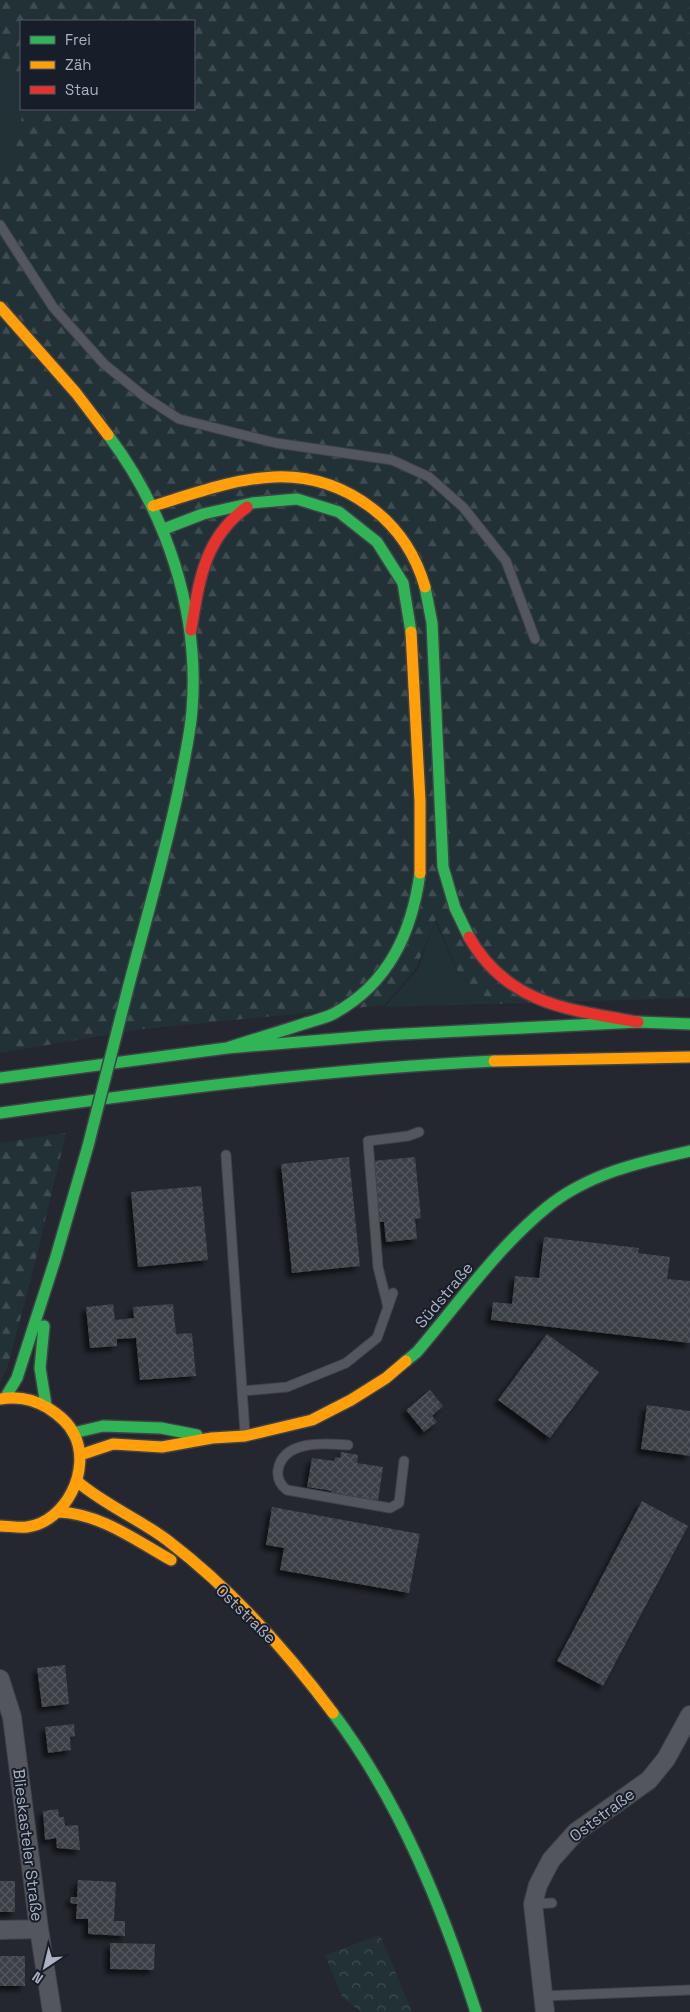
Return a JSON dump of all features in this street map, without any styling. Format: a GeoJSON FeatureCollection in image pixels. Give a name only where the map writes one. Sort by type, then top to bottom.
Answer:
{"type":"FeatureCollection","features":[{"type":"Feature","properties":{"kind":"main road"},"geometry":{"type":"LineString","coordinates":[[0,307],[90,413],[122,455],[153,506],[164,529],[183,584],[191,630],[194,702],[173,814],[88,1146],[55,1260],[17,1378],[3,1399]]}},
{"type":"Feature","properties":{"kind":"main road"},"geometry":{"type":"LineString","coordinates":[[153,506],[230,485],[268,478],[303,477],[346,491],[380,514],[410,551],[426,592],[432,623],[442,867],[449,898],[469,942],[487,965],[510,984],[537,1000],[570,1009],[638,1022]]}},
{"type":"Feature","properties":{"kind":"main road"},"geometry":{"type":"LineString","coordinates":[[164,529],[204,514],[252,503],[297,499],[338,512],[377,542],[403,583],[410,616],[421,820],[420,887],[411,921],[400,948],[377,980],[358,997],[333,1014],[227,1048]]}},
{"type":"Feature","properties":{"kind":"main road"},"geometry":{"type":"LineString","coordinates":[[191,630],[201,576],[214,540],[237,512],[252,503]]}},
{"type":"Feature","properties":{"kind":"main road"},"geometry":{"type":"LineString","coordinates":[[0,1078],[227,1048],[383,1035],[638,1022],[690,1024]]}},
{"type":"Feature","properties":{"kind":"main road"},"geometry":{"type":"LineString","coordinates":[[0,1113],[228,1083],[382,1068],[502,1062],[690,1057]]}},
{"type":"Feature","properties":{"kind":"main road","name":"Südstraße"},"geometry":{"type":"LineString","coordinates":[[80,1455],[113,1444],[162,1446],[212,1438],[245,1436],[312,1420],[351,1400],[386,1378],[418,1352],[505,1248],[547,1207],[590,1181],[638,1162],[690,1150]]}},
{"type":"Feature","properties":{"kind":"main road"},"geometry":{"type":"LineString","coordinates":[[46,1405],[40,1368],[45,1310],[55,1260]]}},
{"type":"Feature","properties":{"kind":"main road"},"geometry":{"type":"LineString","coordinates":[[0,1536],[5,1527],[27,1527],[44,1522],[67,1503],[78,1482],[80,1455],[74,1433],[62,1417],[46,1405],[26,1398],[3,1399]]}},
{"type":"Feature","properties":{"kind":"main road","name":"Südstraße"},"geometry":{"type":"LineString","coordinates":[[74,1433],[103,1426],[161,1428],[212,1438]]}},
{"type":"Feature","properties":{"kind":"main road","name":"Oststraße"},"geometry":{"type":"LineString","coordinates":[[78,1482],[177,1548],[204,1575],[243,1609],[316,1690],[359,1750],[384,1792],[440,1909],[476,2012]]}},
{"type":"Feature","properties":{"kind":"main road","name":"Oststraße"},"geometry":{"type":"LineString","coordinates":[[58,1512],[82,1513],[102,1521],[172,1560],[204,1575]]}},
{"type":"Feature","properties":{"kind":"main road","name":"Oststraße"},"geometry":{"type":"LineString","coordinates":[[359,1750],[402,1853]]}},
{"type":"Feature","properties":{"kind":"street","name":"Blieskasteler Straße"},"geometry":{"type":"LineString","coordinates":[[0,1679],[12,1718],[38,1929],[52,2012]]}},
{"type":"Feature","properties":{"kind":"street","name":"Oststraße"},"geometry":{"type":"LineString","coordinates":[[544,2004],[533,1904],[538,1885],[551,1860],[576,1832],[649,1780],[666,1759],[690,1715]]}},
{"type":"Feature","properties":{"kind":"street"},"geometry":{"type":"LineString","coordinates":[[0,1930],[38,1929]]}},
{"type":"Feature","properties":{"kind":"lane"},"geometry":{"type":"LineString","coordinates":[[0,225],[53,307],[104,364],[145,397],[179,419],[276,442],[392,460],[429,477],[463,508],[506,561],[535,639]]}},
{"type":"Feature","properties":{"kind":"lane"},"geometry":{"type":"LineString","coordinates":[[388,1307],[378,1267],[368,1141],[408,1136],[419,1132]]}},
{"type":"Feature","properties":{"kind":"lane"},"geometry":{"type":"LineString","coordinates":[[226,1155],[245,1436]]}},
{"type":"Feature","properties":{"kind":"lane"},"geometry":{"type":"LineString","coordinates":[[243,1391],[287,1387],[346,1363],[377,1338],[393,1293]]}},
{"type":"Feature","properties":{"kind":"lane"},"geometry":{"type":"LineString","coordinates":[[348,1445],[323,1443],[288,1452],[280,1460],[278,1473],[280,1485],[287,1490],[390,1508],[399,1503],[404,1461]]}},
{"type":"Feature","properties":{"kind":"lane"},"geometry":{"type":"LineString","coordinates":[[533,1904],[552,1903]]}},
{"type":"Feature","properties":{"kind":"lane"},"geometry":{"type":"LineString","coordinates":[[544,2004],[690,1990]]}},
{"type":"Feature","properties":{"kind":"green space"},"geometry":{"type":"Polygon","coordinates":[[[0,0],[690,0],[690,998],[494,1004],[459,975],[436,919],[416,968],[385,1005],[143,1029],[0,1053],[0,173],[12,171],[23,110],[195,110],[195,20],[20,20],[20,83],[0,71],[0,0]]]}},
{"type":"Feature","properties":{"kind":"green space"},"geometry":{"type":"Polygon","coordinates":[[[0,71],[20,83],[20,110],[23,110],[12,172],[0,173],[0,71]]]}},
{"type":"Feature","properties":{"kind":"green space"},"geometry":{"type":"Polygon","coordinates":[[[435,921],[458,974],[494,1004],[385,1007],[418,969],[435,921]]]}},
{"type":"Feature","properties":{"kind":"green space"},"geometry":{"type":"Polygon","coordinates":[[[66,1133],[7,1369],[0,1382],[0,1143],[66,1133]]]}},
{"type":"Feature","properties":{"kind":"green space"},"geometry":{"type":"Polygon","coordinates":[[[380,1935],[412,2012],[361,2012],[342,1997],[325,1955],[380,1935]]]}},
{"type":"Feature","properties":{"kind":"building"},"geometry":{"type":"Polygon","coordinates":[[[349,1157],[360,1266],[292,1273],[281,1164],[349,1157]]]}},
{"type":"Feature","properties":{"kind":"building"},"geometry":{"type":"Polygon","coordinates":[[[415,1157],[421,1218],[415,1219],[417,1239],[386,1242],[384,1222],[379,1222],[373,1161],[415,1157]]]}},
{"type":"Feature","properties":{"kind":"building"},"geometry":{"type":"Polygon","coordinates":[[[201,1186],[208,1260],[138,1267],[131,1192],[201,1186]]]}},
{"type":"Feature","properties":{"kind":"building"},"geometry":{"type":"Polygon","coordinates":[[[544,1237],[639,1248],[638,1253],[670,1257],[667,1279],[690,1281],[690,1343],[491,1320],[493,1302],[512,1304],[515,1276],[539,1278],[544,1237]]]}},
{"type":"Feature","properties":{"kind":"building"},"geometry":{"type":"Polygon","coordinates":[[[113,1304],[115,1320],[134,1318],[133,1307],[173,1304],[176,1334],[192,1333],[196,1376],[140,1380],[136,1338],[117,1339],[117,1346],[90,1348],[86,1307],[113,1304]]]}},
{"type":"Feature","properties":{"kind":"building"},"geometry":{"type":"Polygon","coordinates":[[[547,1334],[599,1372],[550,1438],[498,1400],[547,1334]]]}},
{"type":"Feature","properties":{"kind":"building"},"geometry":{"type":"Polygon","coordinates":[[[430,1390],[443,1406],[432,1416],[437,1422],[424,1432],[406,1410],[430,1390]]]}},
{"type":"Feature","properties":{"kind":"building"},"geometry":{"type":"Polygon","coordinates":[[[647,1405],[690,1411],[690,1456],[641,1449],[647,1405]]]}},
{"type":"Feature","properties":{"kind":"building"},"geometry":{"type":"Polygon","coordinates":[[[341,1452],[358,1455],[357,1463],[383,1467],[378,1501],[307,1487],[312,1458],[334,1461],[335,1457],[340,1458],[341,1452]]]}},
{"type":"Feature","properties":{"kind":"building"},"geometry":{"type":"Polygon","coordinates":[[[642,1501],[688,1526],[603,1686],[557,1661],[642,1501]]]}},
{"type":"Feature","properties":{"kind":"building"},"geometry":{"type":"Polygon","coordinates":[[[272,1507],[420,1534],[409,1593],[280,1570],[284,1548],[266,1545],[272,1507]]]}},
{"type":"Feature","properties":{"kind":"building"},"geometry":{"type":"Polygon","coordinates":[[[65,1665],[69,1704],[42,1707],[37,1668],[65,1665]]]}},
{"type":"Feature","properties":{"kind":"building"},"geometry":{"type":"Polygon","coordinates":[[[74,1724],[75,1736],[70,1737],[71,1750],[48,1753],[45,1727],[74,1724]]]}},
{"type":"Feature","properties":{"kind":"building"},"geometry":{"type":"Polygon","coordinates":[[[58,1809],[59,1817],[64,1817],[65,1826],[78,1825],[80,1850],[57,1848],[56,1838],[45,1840],[43,1811],[58,1809]]]}},
{"type":"Feature","properties":{"kind":"building"},"geometry":{"type":"Polygon","coordinates":[[[78,1880],[116,1882],[114,1921],[125,1921],[125,1936],[88,1934],[88,1919],[76,1919],[77,1904],[70,1903],[71,1897],[77,1897],[78,1880]]]}},
{"type":"Feature","properties":{"kind":"building"},"geometry":{"type":"Polygon","coordinates":[[[0,1881],[15,1881],[15,1912],[0,1912],[0,1881]]]}},
{"type":"Feature","properties":{"kind":"building"},"geometry":{"type":"Polygon","coordinates":[[[110,1943],[155,1944],[154,1970],[110,1969],[110,1943]]]}},
{"type":"Feature","properties":{"kind":"building"},"geometry":{"type":"Polygon","coordinates":[[[0,1956],[25,1956],[25,1986],[0,1986],[0,1956]]]}},
{"type":"Feature","properties":{"kind":"traffic: fast"},"geometry":{"type":"LineString","coordinates":[[108,435],[129,465],[147,497],[175,565],[184,600],[193,673],[191,720],[178,792],[124,1004]]}},
{"type":"Feature","properties":{"kind":"traffic: fast"},"geometry":{"type":"LineString","coordinates":[[164,529],[203,514],[252,503],[297,499],[339,512],[377,542],[403,583],[411,632]]}},
{"type":"Feature","properties":{"kind":"traffic: fast"},"geometry":{"type":"LineString","coordinates":[[425,587],[432,623],[443,867],[455,908],[469,937]]}},
{"type":"Feature","properties":{"kind":"traffic: fast"},"geometry":{"type":"LineString","coordinates":[[227,1048],[329,1016],[352,1002],[369,988],[383,972],[404,936],[411,916],[420,873]]}},
{"type":"Feature","properties":{"kind":"traffic: fast"},"geometry":{"type":"LineString","coordinates":[[88,1146],[124,1004]]}},
{"type":"Feature","properties":{"kind":"traffic: fast"},"geometry":{"type":"LineString","coordinates":[[0,1078],[227,1048],[383,1035],[638,1022],[690,1024]]}},
{"type":"Feature","properties":{"kind":"traffic: fast"},"geometry":{"type":"LineString","coordinates":[[0,1113],[247,1081],[370,1069],[494,1061]]}},
{"type":"Feature","properties":{"kind":"traffic: fast"},"geometry":{"type":"LineString","coordinates":[[5,1398],[17,1378],[55,1260],[88,1146]]}},
{"type":"Feature","properties":{"kind":"traffic: fast"},"geometry":{"type":"LineString","coordinates":[[406,1361],[417,1352],[494,1258],[528,1224],[562,1196],[579,1186],[615,1171],[690,1151]]}},
{"type":"Feature","properties":{"kind":"traffic: fast"},"geometry":{"type":"LineString","coordinates":[[44,1326],[40,1368],[46,1405]]}},
{"type":"Feature","properties":{"kind":"traffic: fast"},"geometry":{"type":"LineString","coordinates":[[73,1433],[103,1426],[161,1428],[197,1435]]}},
{"type":"Feature","properties":{"kind":"traffic: fast"},"geometry":{"type":"LineString","coordinates":[[333,1713],[379,1782],[417,1856],[449,1934],[476,2012]]}},
{"type":"Feature","properties":{"kind":"traffic: slow"},"geometry":{"type":"LineString","coordinates":[[0,307],[76,393],[108,435]]}},
{"type":"Feature","properties":{"kind":"traffic: slow"},"geometry":{"type":"LineString","coordinates":[[153,506],[210,488],[265,478],[292,477],[319,482],[346,492],[373,509],[391,525],[411,554],[425,587]]}},
{"type":"Feature","properties":{"kind":"traffic: slow"},"geometry":{"type":"LineString","coordinates":[[411,632],[420,801],[420,873]]}},
{"type":"Feature","properties":{"kind":"traffic: slow"},"geometry":{"type":"LineString","coordinates":[[494,1061],[690,1057]]}},
{"type":"Feature","properties":{"kind":"traffic: slow"},"geometry":{"type":"LineString","coordinates":[[80,1455],[113,1444],[162,1447],[212,1438],[245,1436],[312,1420],[351,1400],[386,1378],[406,1361]]}},
{"type":"Feature","properties":{"kind":"traffic: slow"},"geometry":{"type":"LineString","coordinates":[[0,1399],[31,1400],[59,1416],[74,1434],[79,1448],[80,1463],[72,1492],[64,1505],[53,1515],[41,1523],[27,1527],[0,1526]]}},
{"type":"Feature","properties":{"kind":"traffic: slow"},"geometry":{"type":"LineString","coordinates":[[78,1482],[99,1498],[167,1540],[213,1578],[276,1643],[333,1713]]}},
{"type":"Feature","properties":{"kind":"traffic: slow"},"geometry":{"type":"LineString","coordinates":[[59,1512],[74,1514],[103,1523],[171,1560]]}},
{"type":"Feature","properties":{"kind":"traffic: jam"},"geometry":{"type":"LineString","coordinates":[[191,630],[201,578],[212,547],[221,532],[247,507]]}},
{"type":"Feature","properties":{"kind":"traffic: jam"},"geometry":{"type":"LineString","coordinates":[[469,937],[484,959],[502,977],[521,990],[542,1000],[564,1007],[638,1022]]}}]}
